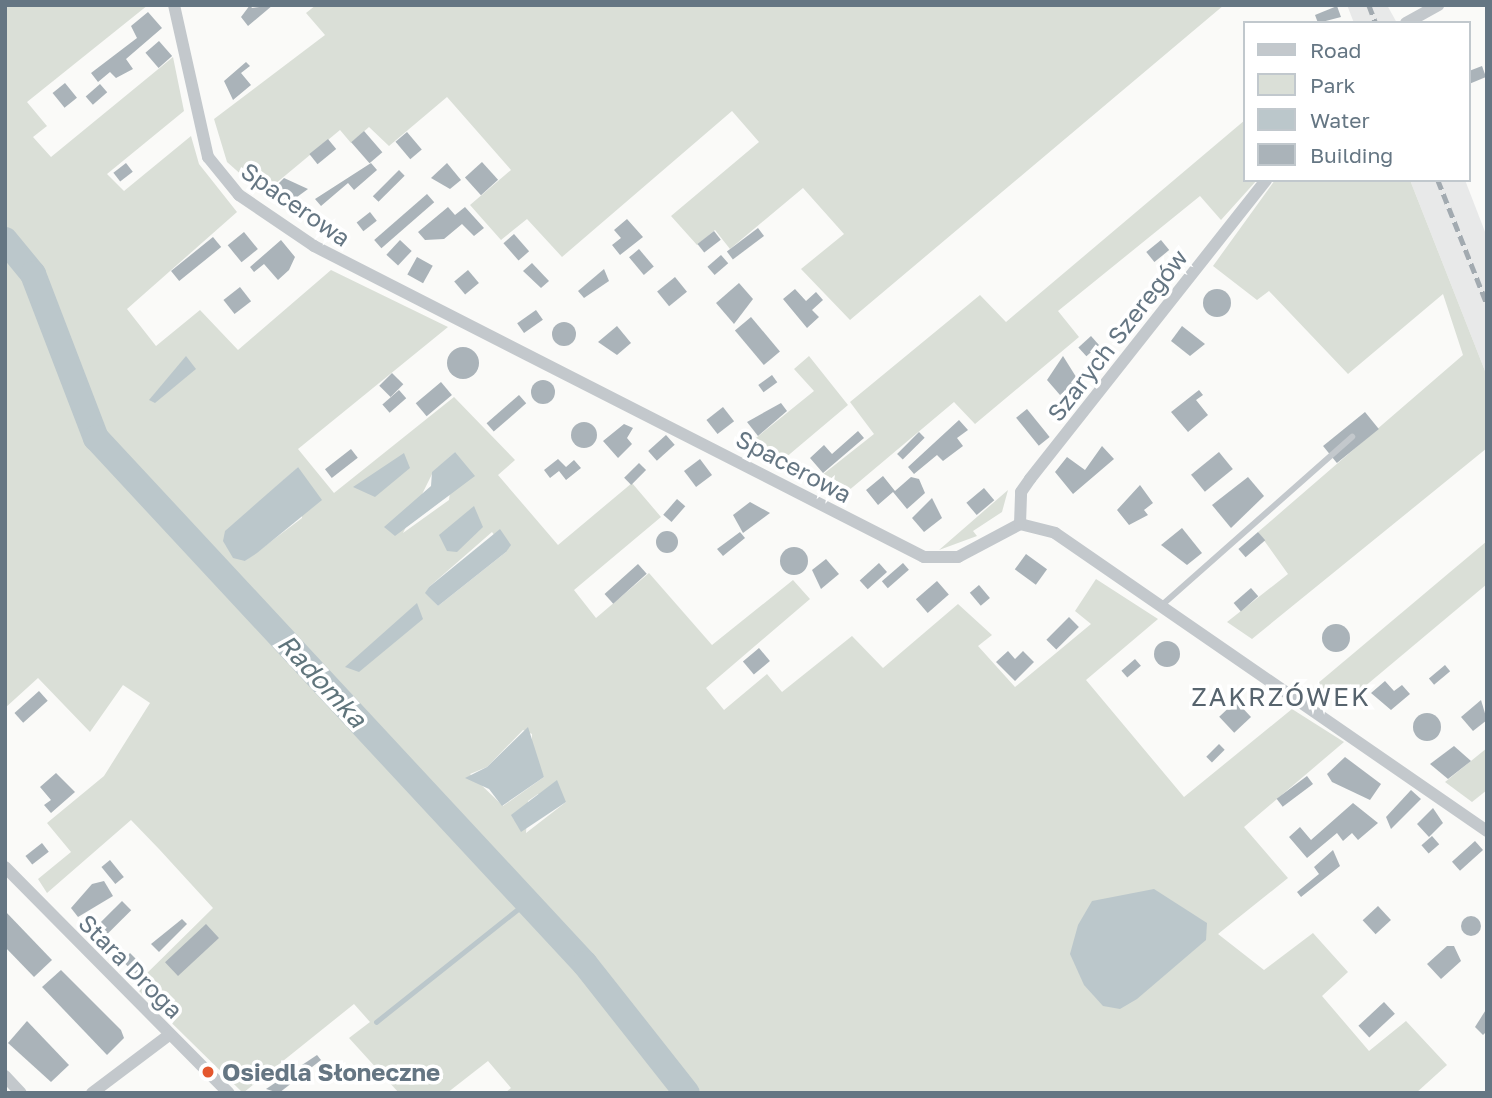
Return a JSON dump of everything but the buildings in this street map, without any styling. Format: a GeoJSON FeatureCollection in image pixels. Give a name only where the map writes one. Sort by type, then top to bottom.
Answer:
{"type":"FeatureCollection","features":[{"type":"Feature","properties":{"kind":"street","name":"Spacerowa"},"geometry":{"type":"LineString","coordinates":[[174,5],[197,129],[216,169],[248,202],[337,260],[565,368],[924,557],[958,557],[1020,524]]}},
{"type":"Feature","properties":{"kind":"street"},"geometry":{"type":"LineString","coordinates":[[1420,9],[1438,5]]}},
{"type":"Feature","properties":{"kind":"street","name":"Szarych Szeregów"},"geometry":{"type":"LineString","coordinates":[[1020,524],[1020,497],[1030,479],[1264,182]]}},
{"type":"Feature","properties":{"kind":"street"},"geometry":{"type":"LineString","coordinates":[[1020,524],[1063,537],[1487,831]]}},
{"type":"Feature","properties":{"kind":"street","name":"Stara Droga"},"geometry":{"type":"LineString","coordinates":[[5,867],[229,1093]]}},
{"type":"Feature","properties":{"kind":"street"},"geometry":{"type":"LineString","coordinates":[[92,1093],[169,1035]]}},
{"type":"Feature","properties":{"kind":"street"},"geometry":{"type":"LineString","coordinates":[[5,1076],[21,1093]]}},
{"type":"Feature","properties":{"kind":"lane"},"geometry":{"type":"LineString","coordinates":[[1162,605],[1352,437]]}},
{"type":"Feature","properties":{"kind":"shaded area"},"geometry":{"type":"Polygon","coordinates":[[[1347,5],[1387,5],[1396,21],[1353,21],[1347,5]]]}},
{"type":"Feature","properties":{"kind":"shaded area"},"geometry":{"type":"Polygon","coordinates":[[[1411,182],[1466,182],[1487,237],[1487,376],[1411,182]]]}},
{"type":"Feature","properties":{"kind":"green space"},"geometry":{"type":"Polygon","coordinates":[[[5,5],[148,5],[27,102],[47,126],[33,137],[51,157],[173,57],[184,111],[107,174],[124,191],[191,136],[199,164],[237,212],[127,309],[156,346],[200,310],[238,350],[331,270],[448,327],[298,449],[334,493],[454,397],[515,460],[498,475],[558,545],[632,483],[661,517],[574,590],[596,618],[649,573],[712,645],[793,580],[810,599],[706,688],[724,710],[767,674],[782,692],[852,636],[883,668],[958,604],[992,635],[978,646],[1015,687],[1091,624],[1075,611],[1096,579],[1158,619],[1086,680],[1184,797],[1292,709],[1344,742],[1244,827],[1288,878],[1218,934],[1264,970],[1313,933],[1348,972],[1322,996],[1369,1051],[1406,1021],[1447,1065],[1416,1093],[505,1093],[511,1088],[488,1061],[447,1093],[399,1093],[349,1038],[370,1022],[354,1004],[243,1093],[134,986],[213,908],[159,849],[131,820],[47,893],[38,879],[71,852],[47,823],[104,776],[150,703],[123,685],[90,732],[38,678],[5,708],[5,5]],[[455,452],[433,472],[403,533],[449,500],[455,452]],[[298,467],[264,498],[245,561],[302,518],[298,467]],[[492,532],[429,587],[426,593],[438,606],[506,552],[492,532]],[[523,730],[487,767],[470,774],[503,806],[544,777],[532,753],[532,734],[523,730]],[[538,794],[528,801],[526,833],[566,802],[538,794]]]}},
{"type":"Feature","properties":{"kind":"green space"},"geometry":{"type":"Polygon","coordinates":[[[316,5],[1224,5],[850,320],[801,269],[844,234],[803,188],[730,249],[715,230],[697,245],[671,216],[759,142],[732,111],[562,257],[527,219],[501,240],[470,205],[511,170],[447,97],[389,146],[369,127],[351,143],[340,130],[263,194],[227,162],[214,119],[325,35],[306,13],[316,5]]]}},
{"type":"Feature","properties":{"kind":"green space"},"geometry":{"type":"Polygon","coordinates":[[[1244,121],[1244,182],[1255,182],[1221,220],[1200,196],[1058,311],[1079,337],[975,424],[954,402],[841,497],[812,483],[874,434],[850,402],[980,295],[1006,322],[1244,121]]]}},
{"type":"Feature","properties":{"kind":"green space"},"geometry":{"type":"Polygon","coordinates":[[[1274,182],[1411,182],[1487,376],[1487,448],[1252,639],[1227,622],[1288,574],[1258,532],[1463,355],[1443,294],[1348,374],[1269,291],[1257,300],[1213,266],[1274,182]]]}},
{"type":"Feature","properties":{"kind":"green space"},"geometry":{"type":"Polygon","coordinates":[[[809,356],[848,405],[778,464],[746,446],[814,391],[794,369],[809,356]]]}},
{"type":"Feature","properties":{"kind":"green space"},"geometry":{"type":"Polygon","coordinates":[[[1008,490],[1002,512],[973,531],[977,536],[939,550],[1008,490]]]}},
{"type":"Feature","properties":{"kind":"green space"},"geometry":{"type":"Polygon","coordinates":[[[1487,541],[1487,584],[1345,703],[1317,684],[1487,541]]]}},
{"type":"Feature","properties":{"kind":"green space"},"geometry":{"type":"Polygon","coordinates":[[[1487,748],[1487,790],[1472,802],[1445,782],[1487,748]]]}},
{"type":"Feature","properties":{"kind":"water"},"geometry":{"type":"Polygon","coordinates":[[[186,356],[196,369],[155,403],[149,400],[186,356]]]}},
{"type":"Feature","properties":{"kind":"water"},"geometry":{"type":"Polygon","coordinates":[[[455,452],[475,476],[395,536],[384,527],[431,486],[432,472],[455,452]]]}},
{"type":"Feature","properties":{"kind":"water"},"geometry":{"type":"Polygon","coordinates":[[[404,453],[410,468],[375,497],[353,487],[404,453]]]}},
{"type":"Feature","properties":{"kind":"water"},"geometry":{"type":"Polygon","coordinates":[[[298,467],[322,500],[245,561],[233,558],[223,541],[225,531],[298,467]]]}},
{"type":"Feature","properties":{"kind":"water"},"geometry":{"type":"Polygon","coordinates":[[[474,506],[483,527],[457,552],[447,551],[439,535],[474,506]]]}},
{"type":"Feature","properties":{"kind":"water"},"geometry":{"type":"Polygon","coordinates":[[[500,529],[511,545],[506,552],[438,606],[425,593],[429,587],[500,529]]]}},
{"type":"Feature","properties":{"kind":"water"},"geometry":{"type":"Polygon","coordinates":[[[417,603],[423,619],[359,672],[345,667],[417,603]]]}},
{"type":"Feature","properties":{"kind":"water"},"geometry":{"type":"Polygon","coordinates":[[[528,727],[544,777],[502,806],[489,789],[465,778],[487,767],[528,727]]]}},
{"type":"Feature","properties":{"kind":"water"},"geometry":{"type":"Polygon","coordinates":[[[557,780],[566,802],[521,832],[511,815],[557,780]]]}},
{"type":"Feature","properties":{"kind":"water"},"geometry":{"type":"Polygon","coordinates":[[[1154,889],[1207,923],[1206,940],[1137,999],[1120,1009],[1103,1006],[1084,985],[1070,954],[1078,925],[1092,901],[1154,889]]]}},
{"type":"Feature","properties":{"kind":"waterway","name":"Radomka"},"geometry":{"type":"LineString","coordinates":[[5,240],[33,274],[96,438],[585,964],[687,1093]]}},
{"type":"Feature","properties":{"kind":"waterway"},"geometry":{"type":"LineString","coordinates":[[376,1022],[527,902]]}},
{"type":"Feature","properties":{"kind":"railway"},"geometry":{"type":"LineString","coordinates":[[1369,5],[1375,21]]}},
{"type":"Feature","properties":{"kind":"railway"},"geometry":{"type":"LineString","coordinates":[[1439,182],[1487,304]]}},
{"type":"Feature","properties":{"kind":"place","name":"Osiedla Słoneczne"},"geometry":{"type":"Point","coordinates":[208,1072]}},
{"type":"Feature","properties":{"kind":"district","name":"ZAKRZÓWEK"},"geometry":{"type":"Point","coordinates":[1281,697]}}]}
